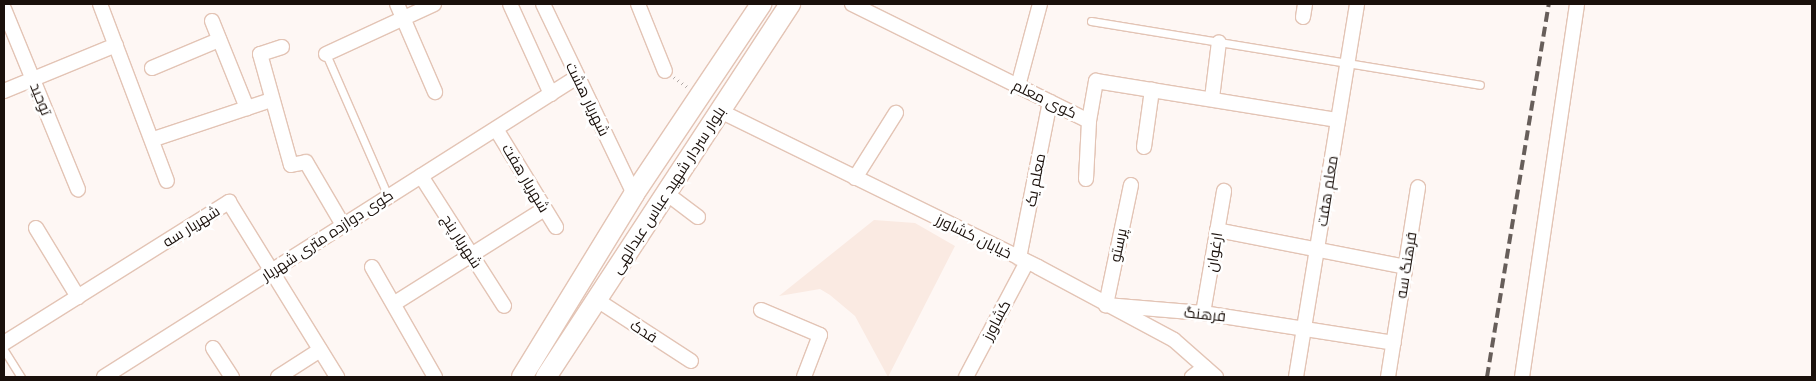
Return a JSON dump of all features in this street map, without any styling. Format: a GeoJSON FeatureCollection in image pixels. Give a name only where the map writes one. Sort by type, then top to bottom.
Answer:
{"type":"FeatureCollection","features":[{"type":"Feature","properties":{"kind":"street"},"geometry":{"type":"LineString","coordinates":[[100,4],[154,139],[167,182]]}},
{"type":"Feature","properties":{"kind":"street"},"geometry":{"type":"LineString","coordinates":[[397,4],[435,92]]}},
{"type":"Feature","properties":{"kind":"street"},"geometry":{"type":"LineString","coordinates":[[326,54],[434,4]]}},
{"type":"Feature","properties":{"kind":"street"},"geometry":{"type":"LineString","coordinates":[[510,4],[551,94]]}},
{"type":"Feature","properties":{"kind":"street","name":"شهریار هشت"},"geometry":{"type":"LineString","coordinates":[[543,4],[634,194]]}},
{"type":"Feature","properties":{"kind":"street"},"geometry":{"type":"LineString","coordinates":[[638,4],[665,71]]}},
{"type":"Feature","properties":{"kind":"street","name":"بلوار سردار شهید عباس عبدالهی"},"geometry":{"type":"LineString","coordinates":[[522,377],[634,194],[761,4]]}},
{"type":"Feature","properties":{"kind":"street","name":"بلوار سردار شهید عباس عبدالهی"},"geometry":{"type":"LineString","coordinates":[[549,377],[666,193],[790,4]]}},
{"type":"Feature","properties":{"kind":"street","name":"کوی معلم"},"geometry":{"type":"LineString","coordinates":[[852,4],[1089,121],[1096,81],[1212,98],[1338,120]]}},
{"type":"Feature","properties":{"kind":"street"},"geometry":{"type":"LineString","coordinates":[[1018,86],[1040,4]]}},
{"type":"Feature","properties":{"kind":"street","name":"معلم هفت"},"geometry":{"type":"LineString","coordinates":[[1296,377],[1357,4]]}},
{"type":"Feature","properties":{"kind":"street"},"geometry":{"type":"LineString","coordinates":[[1522,377],[1577,4]]}},
{"type":"Feature","properties":{"kind":"street","name":"توحید"},"geometry":{"type":"LineString","coordinates":[[4,9],[78,189]]}},
{"type":"Feature","properties":{"kind":"street"},"geometry":{"type":"LineString","coordinates":[[212,21],[247,108]]}},
{"type":"Feature","properties":{"kind":"street"},"geometry":{"type":"LineString","coordinates":[[152,68],[220,40]]}},
{"type":"Feature","properties":{"kind":"street"},"geometry":{"type":"LineString","coordinates":[[1212,98],[1219,42]]}},
{"type":"Feature","properties":{"kind":"street"},"geometry":{"type":"LineString","coordinates":[[4,91],[116,45]]}},
{"type":"Feature","properties":{"kind":"street"},"geometry":{"type":"LineString","coordinates":[[282,47],[260,54],[271,100],[291,165],[306,162],[343,225]]}},
{"type":"Feature","properties":{"kind":"street","name":"کوی دوازده متری شهریار"},"geometry":{"type":"LineString","coordinates":[[104,377],[577,77]]}},
{"type":"Feature","properties":{"kind":"street"},"geometry":{"type":"LineString","coordinates":[[1144,147],[1152,90]]}},
{"type":"Feature","properties":{"kind":"street"},"geometry":{"type":"LineString","coordinates":[[700,95],[720,111]]}},
{"type":"Feature","properties":{"kind":"street"},"geometry":{"type":"LineString","coordinates":[[154,139],[271,100]]}},
{"type":"Feature","properties":{"kind":"street","name":"معلم یک"},"geometry":{"type":"LineString","coordinates":[[1023,260],[1050,102]]}},
{"type":"Feature","properties":{"kind":"street","name":"خیابان کشاورز"},"geometry":{"type":"LineString","coordinates":[[720,111],[1023,260],[1174,340],[1216,377]]}},
{"type":"Feature","properties":{"kind":"street"},"geometry":{"type":"LineString","coordinates":[[855,178],[896,113]]}},
{"type":"Feature","properties":{"kind":"street"},"geometry":{"type":"LineString","coordinates":[[1086,179],[1089,121]]}},
{"type":"Feature","properties":{"kind":"street","name":"شهریار هفت"},"geometry":{"type":"LineString","coordinates":[[496,129],[556,227]]}},
{"type":"Feature","properties":{"kind":"street","name":"شهریار پنج"},"geometry":{"type":"LineString","coordinates":[[420,176],[504,306]]}},
{"type":"Feature","properties":{"kind":"street","name":"پرستو"},"geometry":{"type":"LineString","coordinates":[[1106,305],[1131,185]]}},
{"type":"Feature","properties":{"kind":"street","name":"فرهنگ سه"},"geometry":{"type":"LineString","coordinates":[[1388,377],[1418,187]]}},
{"type":"Feature","properties":{"kind":"street","name":"ارغوان"},"geometry":{"type":"LineString","coordinates":[[1203,313],[1224,191]]}},
{"type":"Feature","properties":{"kind":"street"},"geometry":{"type":"LineString","coordinates":[[666,193],[698,217]]}},
{"type":"Feature","properties":{"kind":"street","name":"شهریار سه"},"geometry":{"type":"LineString","coordinates":[[4,343],[229,202],[337,377]]}},
{"type":"Feature","properties":{"kind":"street"},"geometry":{"type":"LineString","coordinates":[[394,303],[544,209]]}},
{"type":"Feature","properties":{"kind":"street"},"geometry":{"type":"LineString","coordinates":[[36,228],[78,297]]}},
{"type":"Feature","properties":{"kind":"street"},"geometry":{"type":"LineString","coordinates":[[1217,230],[1318,247],[1405,267]]}},
{"type":"Feature","properties":{"kind":"street","name":"کشاورز"},"geometry":{"type":"LineString","coordinates":[[966,377],[1023,260]]}},
{"type":"Feature","properties":{"kind":"street"},"geometry":{"type":"LineString","coordinates":[[372,267],[435,377]]}},
{"type":"Feature","properties":{"kind":"street","name":"فدک"},"geometry":{"type":"LineString","coordinates":[[597,300],[691,361]]}},
{"type":"Feature","properties":{"kind":"street","name":"فرهنگ"},"geometry":{"type":"LineString","coordinates":[[1106,305],[1203,313],[1304,327]]}},
{"type":"Feature","properties":{"kind":"street"},"geometry":{"type":"LineString","coordinates":[[761,310],[820,335],[804,377]]}},
{"type":"Feature","properties":{"kind":"street"},"geometry":{"type":"LineString","coordinates":[[1304,327],[1394,342]]}},
{"type":"Feature","properties":{"kind":"street"},"geometry":{"type":"LineString","coordinates":[[214,348],[232,377]]}},
{"type":"Feature","properties":{"kind":"street"},"geometry":{"type":"LineString","coordinates":[[278,377],[320,350]]}},
{"type":"Feature","properties":{"kind":"street"},"geometry":{"type":"LineString","coordinates":[[1192,377],[1205,367]]}},
{"type":"Feature","properties":{"kind":"lane"},"geometry":{"type":"LineString","coordinates":[[1091,21],[1480,85]]}},
{"type":"Feature","properties":{"kind":"lane"},"geometry":{"type":"LineString","coordinates":[[326,54],[388,196]]}},
{"type":"Feature","properties":{"kind":"lane"},"geometry":{"type":"LineString","coordinates":[[4,350],[21,377]]}},
{"type":"Feature","properties":{"kind":"path"},"geometry":{"type":"LineString","coordinates":[[665,71],[700,95]]}},
{"type":"Feature","properties":{"kind":"shaded area"},"geometry":{"type":"Polygon","coordinates":[[[874,220],[915,223],[955,246],[888,377],[855,316],[830,295],[820,289],[779,296],[874,220]]]}},
{"type":"Feature","properties":{"kind":"railway"},"geometry":{"type":"LineString","coordinates":[[1487,377],[1549,4]]}}]}
